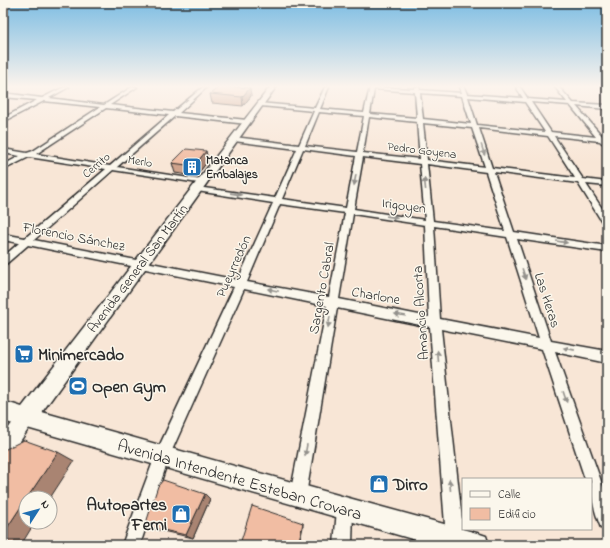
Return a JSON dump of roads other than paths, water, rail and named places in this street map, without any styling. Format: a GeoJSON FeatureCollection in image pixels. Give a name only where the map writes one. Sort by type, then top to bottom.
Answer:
{"type":"FeatureCollection","features":[{"type":"Feature","properties":{"kind":"main road","name":"Avenida General San Martín"},"geometry":{"type":"LineString","coordinates":[[26,418],[254,113]]}},
{"type":"Feature","properties":{"kind":"main road","name":"Avenida Intendente Esteban Crovara"},"geometry":{"type":"LineString","coordinates":[[3,410],[26,418],[477,545]]}},
{"type":"Feature","properties":{"kind":"street"},"geometry":{"type":"LineString","coordinates":[[3,120],[17,113]]}},
{"type":"Feature","properties":{"kind":"street"},"geometry":{"type":"LineString","coordinates":[[3,168],[35,152],[95,113]]}},
{"type":"Feature","properties":{"kind":"street"},"geometry":{"type":"LineString","coordinates":[[162,113],[247,122]]}},
{"type":"Feature","properties":{"kind":"street","name":"Pueyrredón"},"geometry":{"type":"LineString","coordinates":[[131,545],[162,456],[241,284],[315,113]]}},
{"type":"Feature","properties":{"kind":"street"},"geometry":{"type":"LineString","coordinates":[[342,113],[548,133],[605,141]]}},
{"type":"Feature","properties":{"kind":"street","name":"Amancio Alcorta"},"geometry":{"type":"LineString","coordinates":[[420,113],[435,322],[455,538]]}},
{"type":"Feature","properties":{"kind":"street","name":"Las Heras"},"geometry":{"type":"LineString","coordinates":[[471,113],[607,522]]}},
{"type":"Feature","properties":{"kind":"street"},"geometry":{"type":"LineString","coordinates":[[535,113],[607,223]]}},
{"type":"Feature","properties":{"kind":"street"},"geometry":{"type":"LineString","coordinates":[[580,113],[605,141]]}},
{"type":"Feature","properties":{"kind":"street","name":"Cerrito"},"geometry":{"type":"LineString","coordinates":[[3,262],[28,242],[174,114]]}},
{"type":"Feature","properties":{"kind":"street","name":"Sargento Cabral"},"geometry":{"type":"LineString","coordinates":[[298,495],[367,115]]}},
{"type":"Feature","properties":{"kind":"street","name":"Pedro Goyena"},"geometry":{"type":"LineString","coordinates":[[234,139],[607,184]]}},
{"type":"Feature","properties":{"kind":"street","name":"Merlo"},"geometry":{"type":"LineString","coordinates":[[3,151],[111,168],[200,185]]}},
{"type":"Feature","properties":{"kind":"street","name":"Irigoyen"},"geometry":{"type":"LineString","coordinates":[[200,185],[277,200],[607,249]]}},
{"type":"Feature","properties":{"kind":"street","name":"Florencio Sánchez"},"geometry":{"type":"LineString","coordinates":[[3,237],[140,264]]}},
{"type":"Feature","properties":{"kind":"street","name":"Charlone"},"geometry":{"type":"LineString","coordinates":[[140,264],[607,357]]}},
{"type":"Feature","properties":{"kind":"street","name":"Avenida General San Martín"},"geometry":{"type":"LineString","coordinates":[[3,451],[26,418]]}},
{"type":"Feature","properties":{"kind":"street"},"geometry":{"type":"LineString","coordinates":[[344,545],[346,509]]}},
{"type":"Feature","properties":{"kind":"place","name":"Matanca Embalajes"},"geometry":{"type":"Point","coordinates":[192,167]}},
{"type":"Feature","properties":{"kind":"place","name":"Minimercado"},"geometry":{"type":"Point","coordinates":[24,354]}},
{"type":"Feature","properties":{"kind":"place","name":"Open Gym"},"geometry":{"type":"Point","coordinates":[78,386]}},
{"type":"Feature","properties":{"kind":"place","name":"Dirro"},"geometry":{"type":"Point","coordinates":[379,484]}},
{"type":"Feature","properties":{"kind":"place","name":"Autopartes Ferni"},"geometry":{"type":"Point","coordinates":[181,514]}}]}
